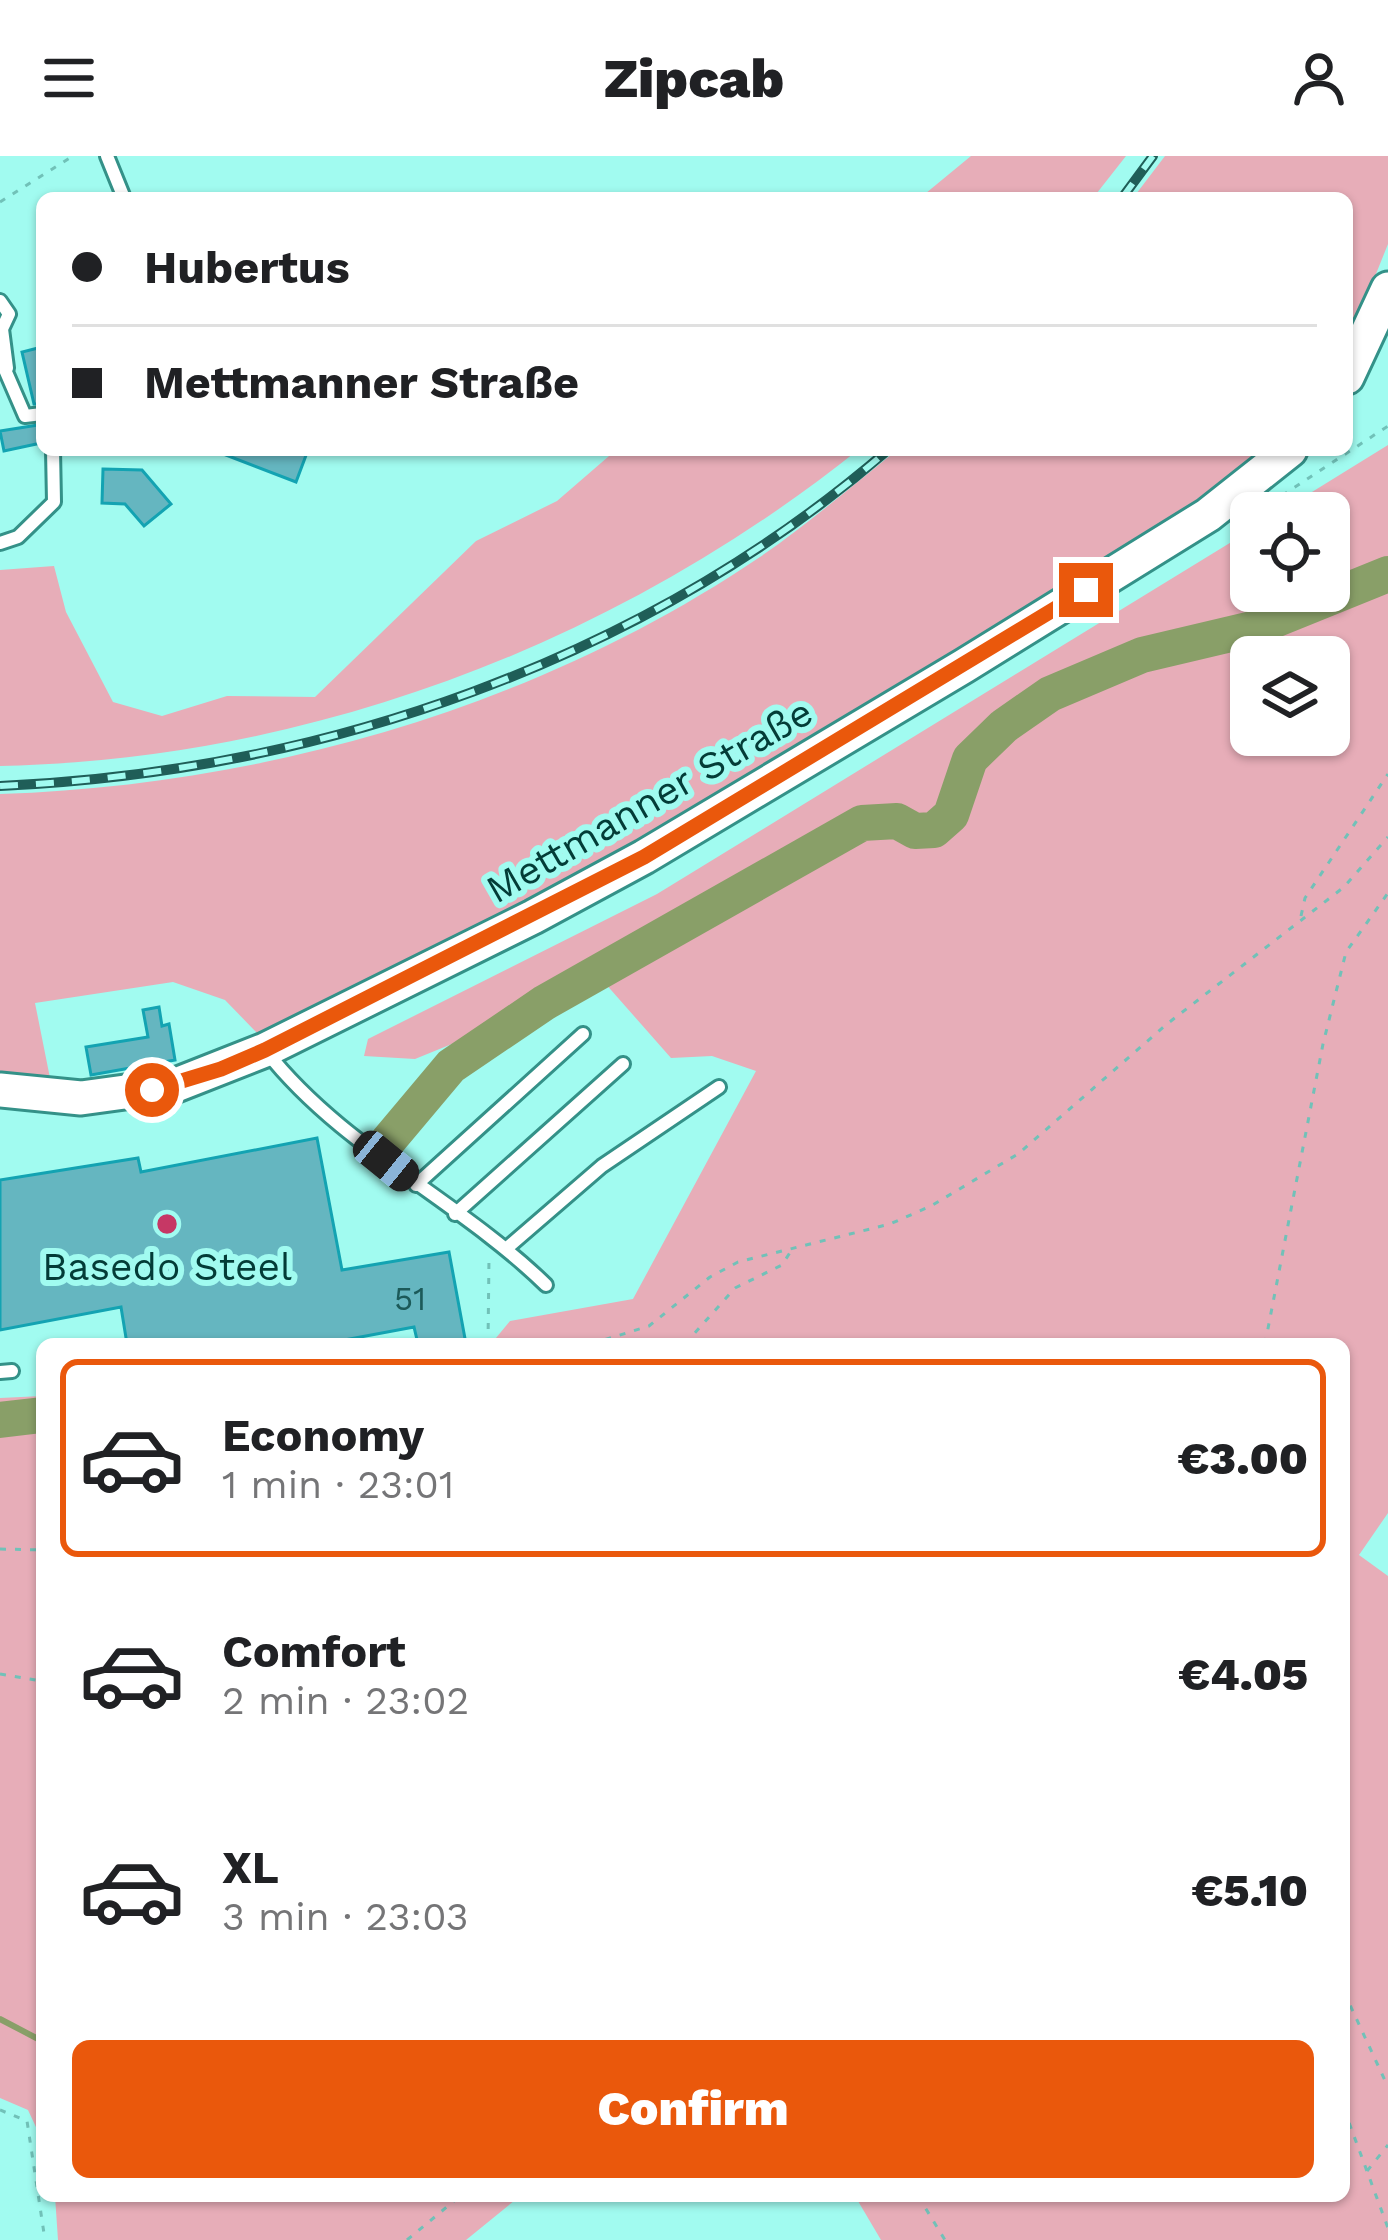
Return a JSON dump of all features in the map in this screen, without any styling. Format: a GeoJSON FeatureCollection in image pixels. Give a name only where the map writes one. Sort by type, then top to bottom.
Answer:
{"type":"FeatureCollection","features":[{"type":"Feature","properties":{"kind":"main road"},"geometry":{"type":"LineString","coordinates":[[1353,364],[1388,289]]}},
{"type":"Feature","properties":{"kind":"main road","name":"Mettmanner Straße"},"geometry":{"type":"LineString","coordinates":[[0,1090],[80,1097],[128,1095],[176,1085],[265,1050],[644,857],[1208,514],[1281,456]]}},
{"type":"Feature","properties":{"kind":"lane"},"geometry":{"type":"LineString","coordinates":[[107,156],[122,192]]}},
{"type":"Feature","properties":{"kind":"lane"},"geometry":{"type":"LineString","coordinates":[[0,302],[9,314],[2,329],[4,364],[25,416],[36,415]]}},
{"type":"Feature","properties":{"kind":"lane"},"geometry":{"type":"LineString","coordinates":[[0,543],[17,538],[53,502],[53,456]]}},
{"type":"Feature","properties":{"kind":"lane"},"geometry":{"type":"LineString","coordinates":[[416,1185],[583,1034]]}},
{"type":"Feature","properties":{"kind":"lane"},"geometry":{"type":"LineString","coordinates":[[265,1050],[296,1089],[416,1185],[491,1234],[546,1285]]}},
{"type":"Feature","properties":{"kind":"lane"},"geometry":{"type":"LineString","coordinates":[[455,1214],[623,1064]]}},
{"type":"Feature","properties":{"kind":"lane"},"geometry":{"type":"LineString","coordinates":[[507,1247],[602,1166],[719,1087]]}},
{"type":"Feature","properties":{"kind":"path"},"geometry":{"type":"LineString","coordinates":[[0,202],[73,156]]}},
{"type":"Feature","properties":{"kind":"path"},"geometry":{"type":"LineString","coordinates":[[1353,449],[1388,426]]}},
{"type":"Feature","properties":{"kind":"path"},"geometry":{"type":"LineString","coordinates":[[1287,492],[1342,456]]}},
{"type":"Feature","properties":{"kind":"path"},"geometry":{"type":"LineString","coordinates":[[1300,918],[1305,898],[1388,774]]}},
{"type":"Feature","properties":{"kind":"path"},"geometry":{"type":"LineString","coordinates":[[611,1338],[650,1326],[724,1269],[890,1224],[931,1206],[1018,1154],[1167,1024],[1344,886],[1388,837]]}},
{"type":"Feature","properties":{"kind":"path"},"geometry":{"type":"LineString","coordinates":[[1266,1338],[1323,1044],[1346,952],[1388,892]]}},
{"type":"Feature","properties":{"kind":"path"},"geometry":{"type":"LineString","coordinates":[[487,1338],[491,1234]]}},
{"type":"Feature","properties":{"kind":"path"},"geometry":{"type":"LineString","coordinates":[[690,1338],[735,1288],[782,1265],[791,1250]]}},
{"type":"Feature","properties":{"kind":"path"},"geometry":{"type":"LineString","coordinates":[[0,1549],[36,1550]]}},
{"type":"Feature","properties":{"kind":"path"},"geometry":{"type":"LineString","coordinates":[[0,1674],[36,1680]]}},
{"type":"Feature","properties":{"kind":"path"},"geometry":{"type":"LineString","coordinates":[[1350,2005],[1388,2087]]}},
{"type":"Feature","properties":{"kind":"path"},"geometry":{"type":"LineString","coordinates":[[0,2110],[27,2121],[36,2180]]}},
{"type":"Feature","properties":{"kind":"path"},"geometry":{"type":"LineString","coordinates":[[1350,2125],[1388,2228]]}},
{"type":"Feature","properties":{"kind":"path"},"geometry":{"type":"LineString","coordinates":[[1367,2171],[1388,2145]]}},
{"type":"Feature","properties":{"kind":"path"},"geometry":{"type":"LineString","coordinates":[[39,2202],[45,2240]]}},
{"type":"Feature","properties":{"kind":"path"},"geometry":{"type":"LineString","coordinates":[[407,2240],[453,2202]]}},
{"type":"Feature","properties":{"kind":"path"},"geometry":{"type":"LineString","coordinates":[[922,2202],[945,2240]]}},
{"type":"Feature","properties":{"kind":"shaded area"},"geometry":{"type":"Polygon","coordinates":[[[971,156],[1126,156],[1098,192],[927,192],[971,156]]]}},
{"type":"Feature","properties":{"kind":"shaded area"},"geometry":{"type":"Polygon","coordinates":[[[1165,156],[1388,156],[1388,244],[1353,331],[1353,192],[1138,192],[1165,156]]]}},
{"type":"Feature","properties":{"kind":"shaded area"},"geometry":{"type":"Polygon","coordinates":[[[1388,445],[1388,1513],[1359,1555],[1388,1576],[1388,2240],[881,2240],[859,2202],[1350,2202],[1350,1338],[496,1338],[510,1321],[633,1299],[756,1071],[712,1056],[671,1058],[604,982],[415,1059],[364,1056],[368,1039],[657,894],[1230,543],[1230,612],[1350,612],[1350,492],[1312,492],[1388,445]]]}},
{"type":"Feature","properties":{"kind":"shaded area"},"geometry":{"type":"Polygon","coordinates":[[[609,456],[850,456],[764,519],[665,580],[562,633],[455,678],[345,714],[232,741],[116,758],[0,766],[0,570],[54,566],[66,612],[113,702],[162,716],[227,696],[315,697],[476,541],[557,501],[609,456]]]}},
{"type":"Feature","properties":{"kind":"shaded area"},"geometry":{"type":"Polygon","coordinates":[[[890,456],[1261,456],[1199,506],[607,863],[260,1036],[225,1000],[173,982],[35,1003],[51,1083],[0,1073],[0,794],[200,774],[299,755],[492,696],[675,610],[813,518],[890,456]]]}},
{"type":"Feature","properties":{"kind":"shaded area"},"geometry":{"type":"Polygon","coordinates":[[[36,1396],[36,2127],[28,2110],[0,2098],[0,1398],[36,1396]]]}},
{"type":"Feature","properties":{"kind":"shaded area"},"geometry":{"type":"Polygon","coordinates":[[[55,2202],[513,2202],[466,2240],[58,2240],[55,2202]]]}},
{"type":"Feature","properties":{"kind":"building"},"geometry":{"type":"Polygon","coordinates":[[[36,348],[36,404],[34,404],[22,352],[36,348]]]}},
{"type":"Feature","properties":{"kind":"building"},"geometry":{"type":"Polygon","coordinates":[[[36,425],[36,444],[4,451],[0,431],[36,425]]]}},
{"type":"Feature","properties":{"kind":"building"},"geometry":{"type":"Polygon","coordinates":[[[229,456],[306,456],[296,482],[229,456]]]}},
{"type":"Feature","properties":{"kind":"building"},"geometry":{"type":"Polygon","coordinates":[[[103,469],[142,470],[171,504],[144,526],[125,504],[102,503],[103,469]]]}},
{"type":"Feature","properties":{"kind":"building"},"geometry":{"type":"Polygon","coordinates":[[[159,1007],[162,1026],[169,1024],[175,1060],[91,1075],[86,1047],[148,1037],[143,1010],[159,1007]]]}},
{"type":"Feature","properties":{"kind":"building","name":"Basedo Steel"},"geometry":{"type":"Polygon","coordinates":[[[317,1138],[342,1270],[449,1252],[465,1338],[417,1338],[414,1327],[355,1338],[126,1338],[121,1307],[0,1330],[0,1180],[138,1158],[141,1172],[317,1138]]]}},
{"type":"Feature","properties":{"kind":"waterway"},"geometry":{"type":"LineString","coordinates":[[388,1141],[451,1066],[544,1003],[862,823],[897,821],[915,831],[934,830],[951,815],[970,759],[1004,726],[1050,694],[1142,655],[1252,629],[1388,574]]}},
{"type":"Feature","properties":{"kind":"waterway"},"geometry":{"type":"LineString","coordinates":[[0,1420],[36,1416]]}},
{"type":"Feature","properties":{"kind":"waterway"},"geometry":{"type":"LineString","coordinates":[[0,2019],[36,2038]]}},
{"type":"Feature","properties":{"kind":"railway"},"geometry":{"type":"LineString","coordinates":[[1126,192],[1153,156]]}},
{"type":"Feature","properties":{"kind":"railway"},"geometry":{"type":"LineString","coordinates":[[0,786],[120,776],[239,757],[357,729],[472,692],[584,645],[691,590],[793,524],[880,456]]}},
{"type":"Feature","properties":{"kind":"place","name":"Basedo Steel"},"geometry":{"type":"Point","coordinates":[167,1224]}},
{"type":"Feature","properties":{"kind":"route"},"geometry":{"type":"LineString","coordinates":[[152,1090],[265,1050],[565,901],[1086,590]]}}]}
